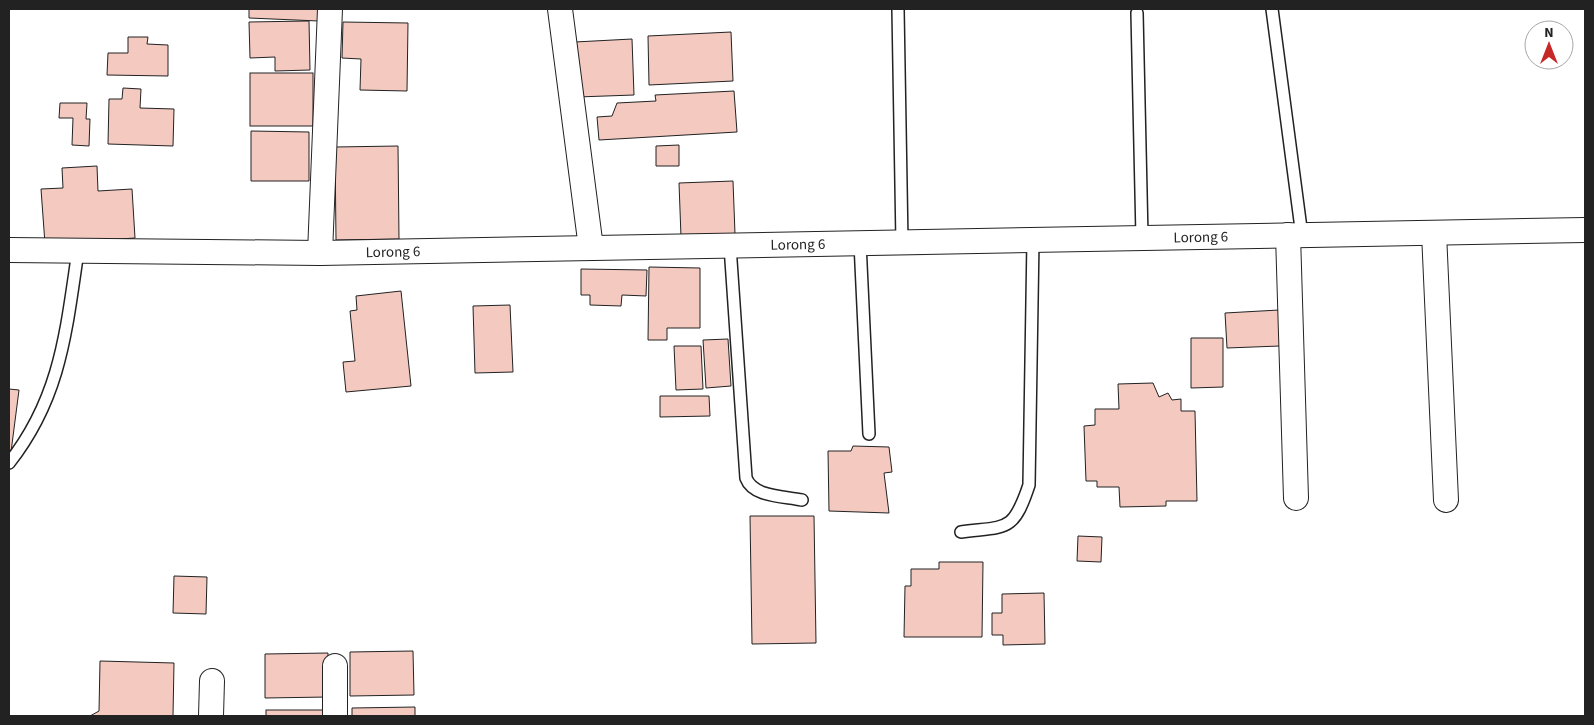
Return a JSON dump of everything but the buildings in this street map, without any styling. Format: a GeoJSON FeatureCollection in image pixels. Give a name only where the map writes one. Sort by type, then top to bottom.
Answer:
{"type":"FeatureCollection","features":[{"type":"Feature","properties":{"kind":"street"},"geometry":{"type":"LineString","coordinates":[[320,253],[330,9]]}},
{"type":"Feature","properties":{"kind":"street"},"geometry":{"type":"LineString","coordinates":[[560,9],[591,248]]}},
{"type":"Feature","properties":{"kind":"street","name":"Lorong 6"},"geometry":{"type":"LineString","coordinates":[[9,250],[320,253],[1034,240],[1142,236],[1585,230]]}},
{"type":"Feature","properties":{"kind":"street"},"geometry":{"type":"LineString","coordinates":[[1434,233],[1446,500]]}},
{"type":"Feature","properties":{"kind":"street"},"geometry":{"type":"LineString","coordinates":[[1295,235],[1296,498]]}},
{"type":"Feature","properties":{"kind":"street"},"geometry":{"type":"LineString","coordinates":[[334,666],[335,716]]}},
{"type":"Feature","properties":{"kind":"street"},"geometry":{"type":"LineString","coordinates":[[211,716],[212,681]]}},
{"type":"Feature","properties":{"kind":"lane"},"geometry":{"type":"LineString","coordinates":[[898,9],[902,242]]}},
{"type":"Feature","properties":{"kind":"lane"},"geometry":{"type":"LineString","coordinates":[[1272,9],[1295,235]]}},
{"type":"Feature","properties":{"kind":"lane"},"geometry":{"type":"LineString","coordinates":[[1137,13],[1142,236]]}},
{"type":"Feature","properties":{"kind":"lane"},"geometry":{"type":"LineString","coordinates":[[960,532],[1004,527],[1019,513],[1029,485],[1034,240]]}},
{"type":"Feature","properties":{"kind":"lane"},"geometry":{"type":"LineString","coordinates":[[860,243],[869,434]]}},
{"type":"Feature","properties":{"kind":"lane"},"geometry":{"type":"LineString","coordinates":[[730,246],[746,478],[749,486],[758,492],[802,500]]}},
{"type":"Feature","properties":{"kind":"lane"},"geometry":{"type":"LineString","coordinates":[[9,464],[38,421],[48,398],[63,347],[78,251]]}}]}
